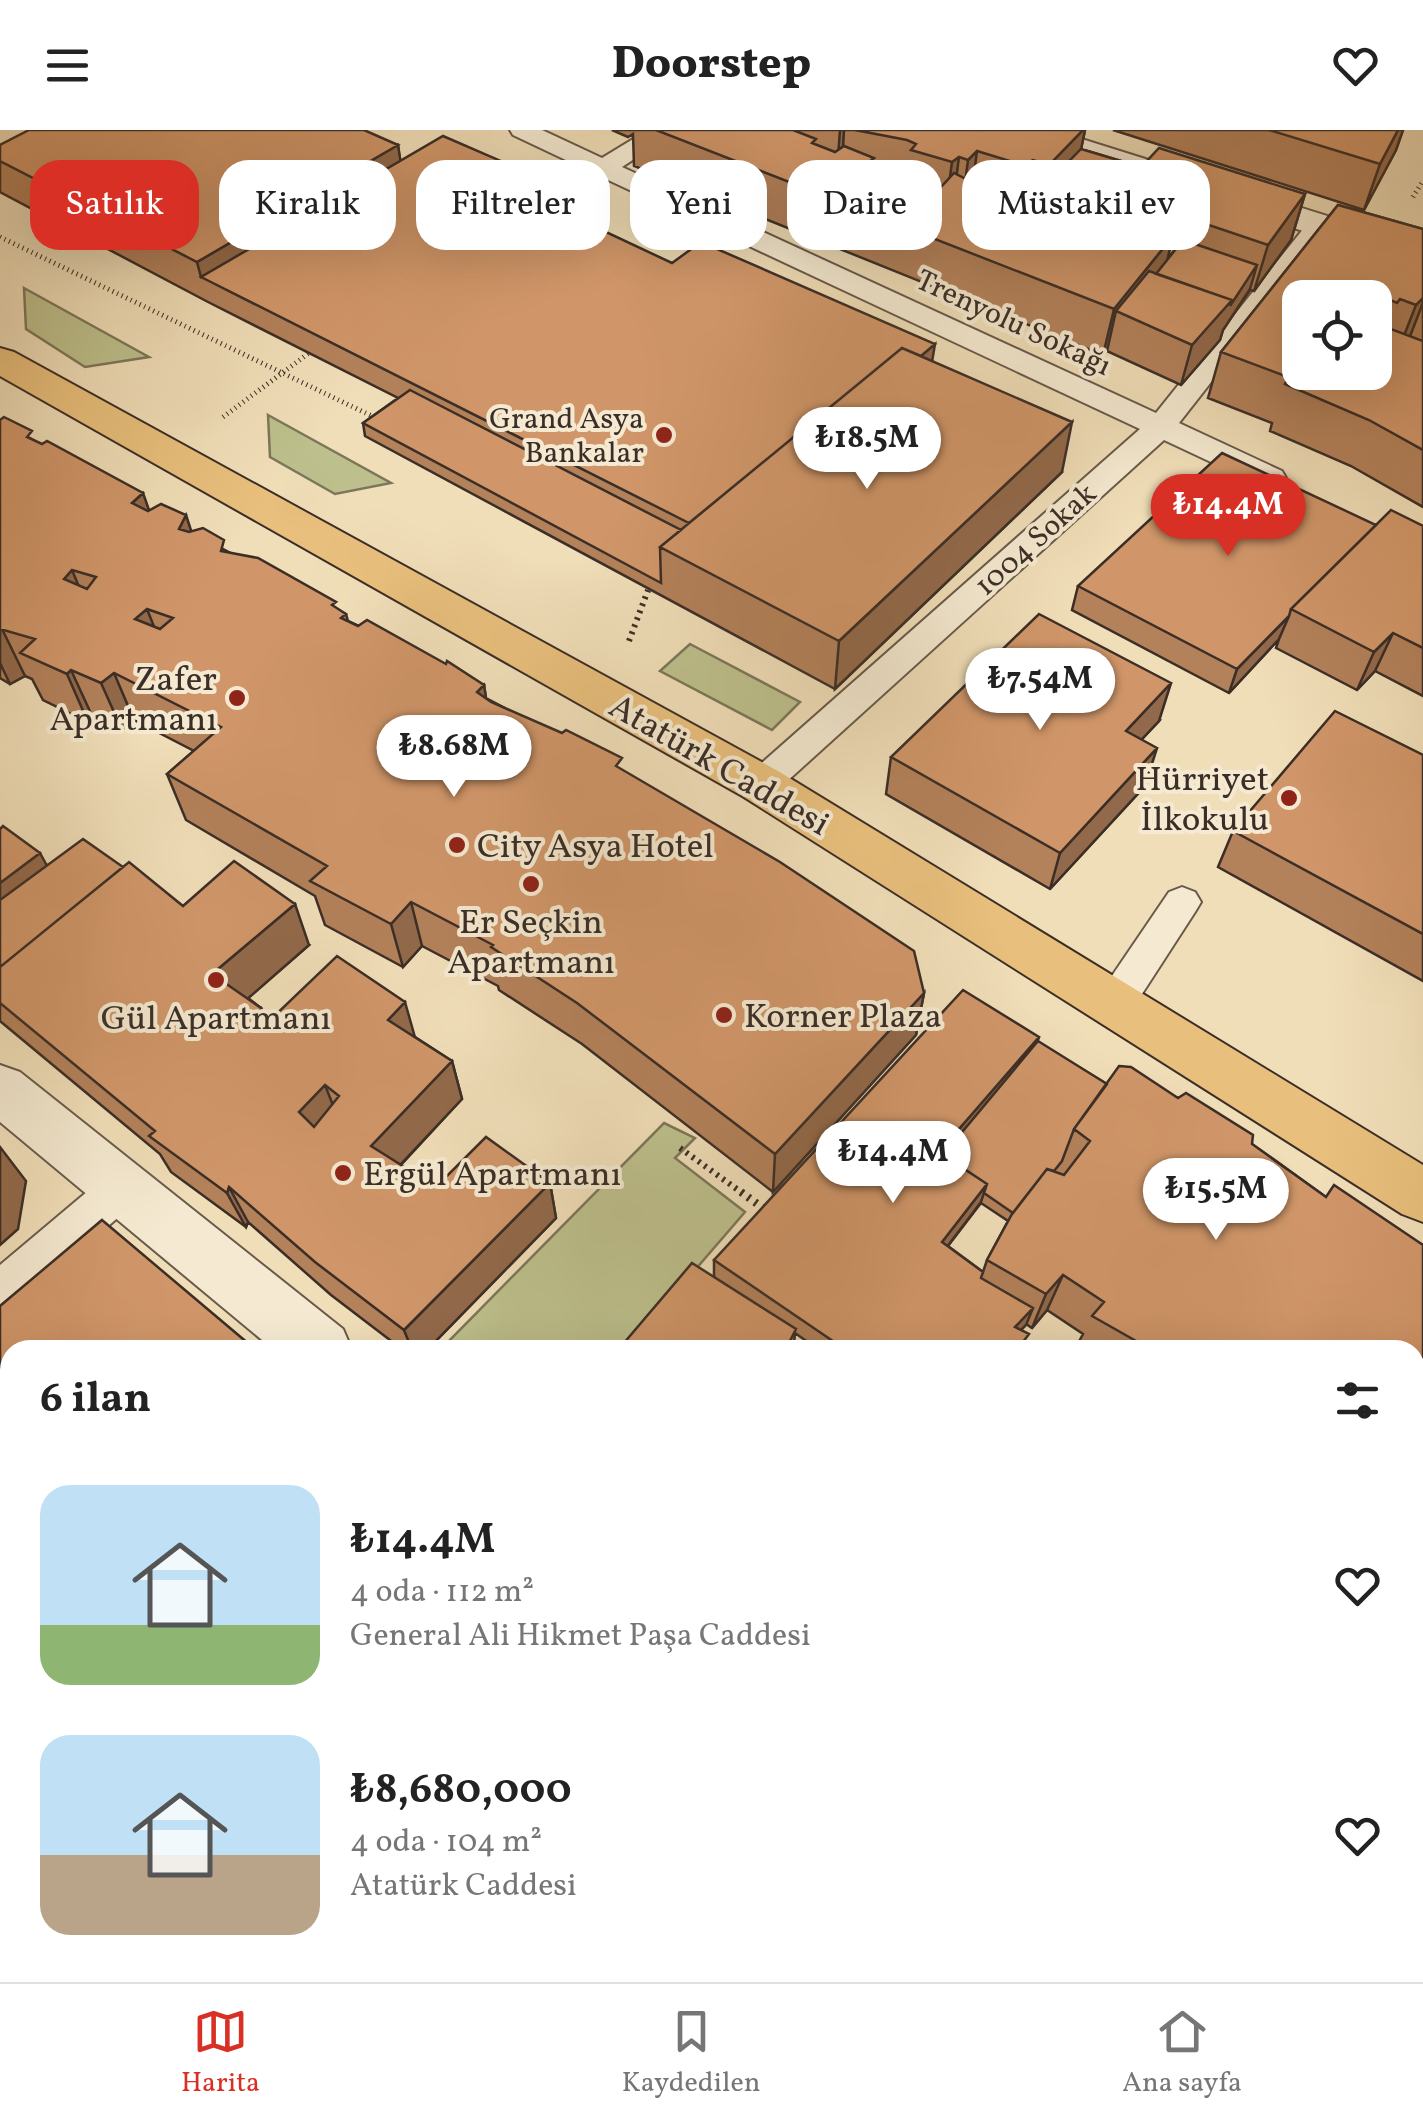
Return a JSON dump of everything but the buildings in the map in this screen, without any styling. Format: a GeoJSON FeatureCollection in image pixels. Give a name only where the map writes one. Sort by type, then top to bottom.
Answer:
{"type":"FeatureCollection","features":[{"type":"Feature","properties":{"kind":"main road","name":"Atatürk Caddesi"},"geometry":{"type":"LineString","coordinates":[[0,360],[761,784],[1423,1196]]}},
{"type":"Feature","properties":{"kind":"street"},"geometry":{"type":"LineString","coordinates":[[1018,130],[1423,258]]}},
{"type":"Feature","properties":{"kind":"street"},"geometry":{"type":"LineString","coordinates":[[0,1089],[309,1340]]}},
{"type":"Feature","properties":{"kind":"lane","name":"Trenyolu Sokağı"},"geometry":{"type":"LineString","coordinates":[[522,130],[588,160]]}},
{"type":"Feature","properties":{"kind":"lane"},"geometry":{"type":"LineString","coordinates":[[610,163],[666,130]]}},
{"type":"Feature","properties":{"kind":"lane","name":"Trenyolu Sokağı"},"geometry":{"type":"LineString","coordinates":[[610,170],[1301,493]]}},
{"type":"Feature","properties":{"kind":"lane","name":"1004 Sokak"},"geometry":{"type":"LineString","coordinates":[[761,784],[1161,426],[1321,224]]}},
{"type":"Feature","properties":{"kind":"lane"},"geometry":{"type":"LineString","coordinates":[[1115,1003],[1182,902]]}},
{"type":"Feature","properties":{"kind":"lane"},"geometry":{"type":"LineString","coordinates":[[0,1292],[122,1188]]}},
{"type":"Feature","properties":{"kind":"path"},"geometry":{"type":"LineString","coordinates":[[0,236],[285,371],[386,424]]}},
{"type":"Feature","properties":{"kind":"path"},"geometry":{"type":"LineString","coordinates":[[170,457],[314,349]]}},
{"type":"Feature","properties":{"kind":"path"},"geometry":{"type":"LineString","coordinates":[[606,698],[652,581]]}},
{"type":"Feature","properties":{"kind":"path"},"geometry":{"type":"LineString","coordinates":[[680,1148],[767,1211],[780,1197]]}},
{"type":"Feature","properties":{"kind":"green space"},"geometry":{"type":"Polygon","coordinates":[[[24,288],[149,357],[85,367],[26,329],[24,288]]]}},
{"type":"Feature","properties":{"kind":"green space"},"geometry":{"type":"Polygon","coordinates":[[[268,415],[391,483],[335,494],[270,457],[268,415]]]}},
{"type":"Feature","properties":{"kind":"green space"},"geometry":{"type":"Polygon","coordinates":[[[690,644],[800,702],[772,730],[660,671],[690,644]]]}},
{"type":"Feature","properties":{"kind":"green space"},"geometry":{"type":"Polygon","coordinates":[[[664,1123],[695,1138],[675,1158],[745,1212],[635,1340],[450,1340],[664,1123]]]}},
{"type":"Feature","properties":{"kind":"place","name":"Grand Asya Bankalar"},"geometry":{"type":"Point","coordinates":[664,435]}},
{"type":"Feature","properties":{"kind":"place","name":"Zafer Apartmanı"},"geometry":{"type":"Point","coordinates":[237,698]}},
{"type":"Feature","properties":{"kind":"place","name":"Hürriyet İlkokulu"},"geometry":{"type":"Point","coordinates":[1289,798]}},
{"type":"Feature","properties":{"kind":"place","name":"City Asya Hotel"},"geometry":{"type":"Point","coordinates":[457,845]}},
{"type":"Feature","properties":{"kind":"place","name":"Er Seçkin Apartmanı"},"geometry":{"type":"Point","coordinates":[531,884]}},
{"type":"Feature","properties":{"kind":"place","name":"Gül Apartmanı"},"geometry":{"type":"Point","coordinates":[216,980]}},
{"type":"Feature","properties":{"kind":"place","name":"Korner Plaza"},"geometry":{"type":"Point","coordinates":[724,1015]}},
{"type":"Feature","properties":{"kind":"place","name":"Ergül Apartmanı"},"geometry":{"type":"Point","coordinates":[343,1173]}}]}
